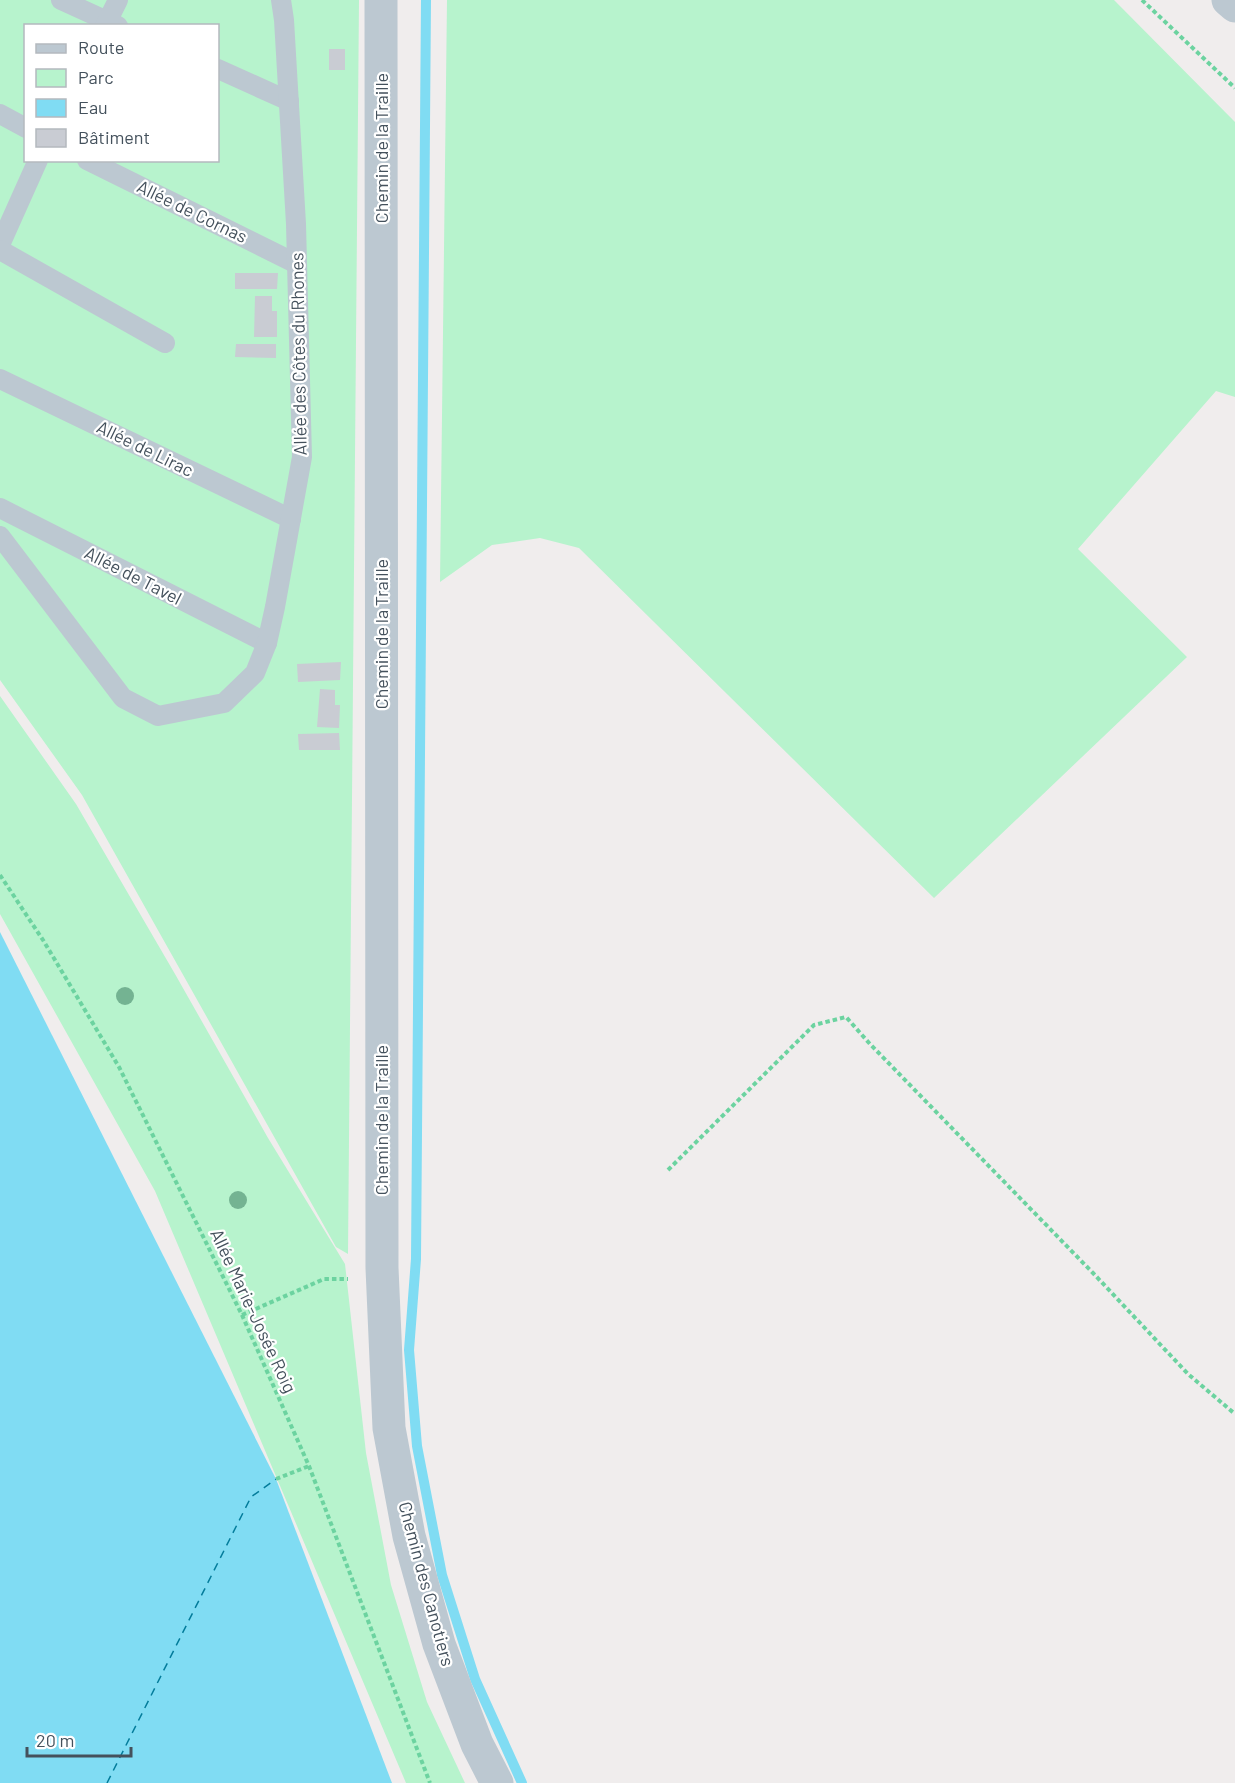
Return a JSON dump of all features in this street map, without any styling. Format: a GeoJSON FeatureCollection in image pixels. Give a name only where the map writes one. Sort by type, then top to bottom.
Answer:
{"type":"FeatureCollection","features":[{"type":"Feature","properties":{"kind":"street","name":"Chemin de la Traille"},"geometry":{"type":"LineString","coordinates":[[381,0],[382,1268]]}},
{"type":"Feature","properties":{"kind":"street"},"geometry":{"type":"LineString","coordinates":[[1228,0],[1235,6]]}},
{"type":"Feature","properties":{"kind":"street","name":"Chemin des Canotiers"},"geometry":{"type":"LineString","coordinates":[[382,1268],[389,1428],[409,1536],[439,1644],[477,1744],[497,1783]]}},
{"type":"Feature","properties":{"kind":"lane"},"geometry":{"type":"LineString","coordinates":[[60,0],[110,24],[118,0]]}},
{"type":"Feature","properties":{"kind":"lane","name":"Allée des Côtes du Rhones"},"geometry":{"type":"LineString","coordinates":[[0,536],[123,698],[158,716],[224,703],[255,673],[267,643],[275,607],[302,457],[297,264],[289,100],[281,0]]}},
{"type":"Feature","properties":{"kind":"lane"},"geometry":{"type":"LineString","coordinates":[[219,69],[289,100]]}},
{"type":"Feature","properties":{"kind":"lane"},"geometry":{"type":"LineString","coordinates":[[0,114],[24,127]]}},
{"type":"Feature","properties":{"kind":"lane"},"geometry":{"type":"LineString","coordinates":[[0,245],[37,162]]}},
{"type":"Feature","properties":{"kind":"lane","name":"Allée de Cornas"},"geometry":{"type":"LineString","coordinates":[[91,162],[297,264]]}},
{"type":"Feature","properties":{"kind":"lane"},"geometry":{"type":"LineString","coordinates":[[0,250],[165,343]]}},
{"type":"Feature","properties":{"kind":"lane","name":"Allée de Lirac"},"geometry":{"type":"LineString","coordinates":[[0,379],[291,519]]}},
{"type":"Feature","properties":{"kind":"lane","name":"Allée de Tavel"},"geometry":{"type":"LineString","coordinates":[[0,508],[267,643]]}},
{"type":"Feature","properties":{"kind":"path"},"geometry":{"type":"LineString","coordinates":[[1142,0],[1235,88]]}},
{"type":"Feature","properties":{"kind":"path","name":"Allée Marie-Josée Roig"},"geometry":{"type":"LineString","coordinates":[[0,875],[43,940],[119,1067],[242,1315],[309,1466],[430,1783]]}},
{"type":"Feature","properties":{"kind":"path"},"geometry":{"type":"LineString","coordinates":[[668,1170],[814,1026],[846,1017],[1188,1374],[1235,1414]]}},
{"type":"Feature","properties":{"kind":"path"},"geometry":{"type":"LineString","coordinates":[[242,1315],[324,1279],[351,1280]]}},
{"type":"Feature","properties":{"kind":"path"},"geometry":{"type":"LineString","coordinates":[[276,1479],[309,1466]]}},
{"type":"Feature","properties":{"kind":"green space"},"geometry":{"type":"Polygon","coordinates":[[[0,0],[359,0],[348,1254],[336,1247],[82,795],[0,680],[0,0]]]}},
{"type":"Feature","properties":{"kind":"green space"},"geometry":{"type":"Polygon","coordinates":[[[447,0],[1114,0],[1235,122],[1235,397],[1216,391],[1078,549],[1187,657],[934,898],[579,548],[540,538],[492,545],[440,582],[447,0]]]}},
{"type":"Feature","properties":{"kind":"green space"},"geometry":{"type":"Polygon","coordinates":[[[0,696],[76,804],[268,1138],[345,1264],[366,1453],[391,1585],[427,1702],[465,1783],[406,1783],[155,1191],[0,914],[0,696]]]}},
{"type":"Feature","properties":{"kind":"water"},"geometry":{"type":"Polygon","coordinates":[[[0,932],[276,1479],[392,1783],[0,1783],[0,932]]]}},
{"type":"Feature","properties":{"kind":"building"},"geometry":{"type":"Polygon","coordinates":[[[329,49],[345,49],[345,70],[329,70],[329,49]]]}},
{"type":"Feature","properties":{"kind":"building"},"geometry":{"type":"Polygon","coordinates":[[[235,273],[278,273],[277,289],[235,289],[235,273]]]}},
{"type":"Feature","properties":{"kind":"building"},"geometry":{"type":"Polygon","coordinates":[[[255,296],[272,296],[272,311],[277,311],[277,337],[254,337],[255,296]]]}},
{"type":"Feature","properties":{"kind":"building"},"geometry":{"type":"Polygon","coordinates":[[[236,344],[276,344],[276,358],[235,357],[236,344]]]}},
{"type":"Feature","properties":{"kind":"building"},"geometry":{"type":"Polygon","coordinates":[[[341,662],[340,680],[298,682],[297,664],[341,662]]]}},
{"type":"Feature","properties":{"kind":"building"},"geometry":{"type":"Polygon","coordinates":[[[320,689],[335,690],[335,705],[340,705],[339,728],[317,727],[320,689]]]}},
{"type":"Feature","properties":{"kind":"building"},"geometry":{"type":"Polygon","coordinates":[[[339,733],[340,750],[299,750],[298,734],[339,733]]]}},
{"type":"Feature","properties":{"kind":"waterway"},"geometry":{"type":"LineString","coordinates":[[426,0],[416,1259],[409,1350],[417,1446],[442,1575],[475,1679],[522,1783]]}},
{"type":"Feature","properties":{"kind":"ferry route"},"geometry":{"type":"LineString","coordinates":[[107,1783],[251,1497],[276,1479]]}}]}
